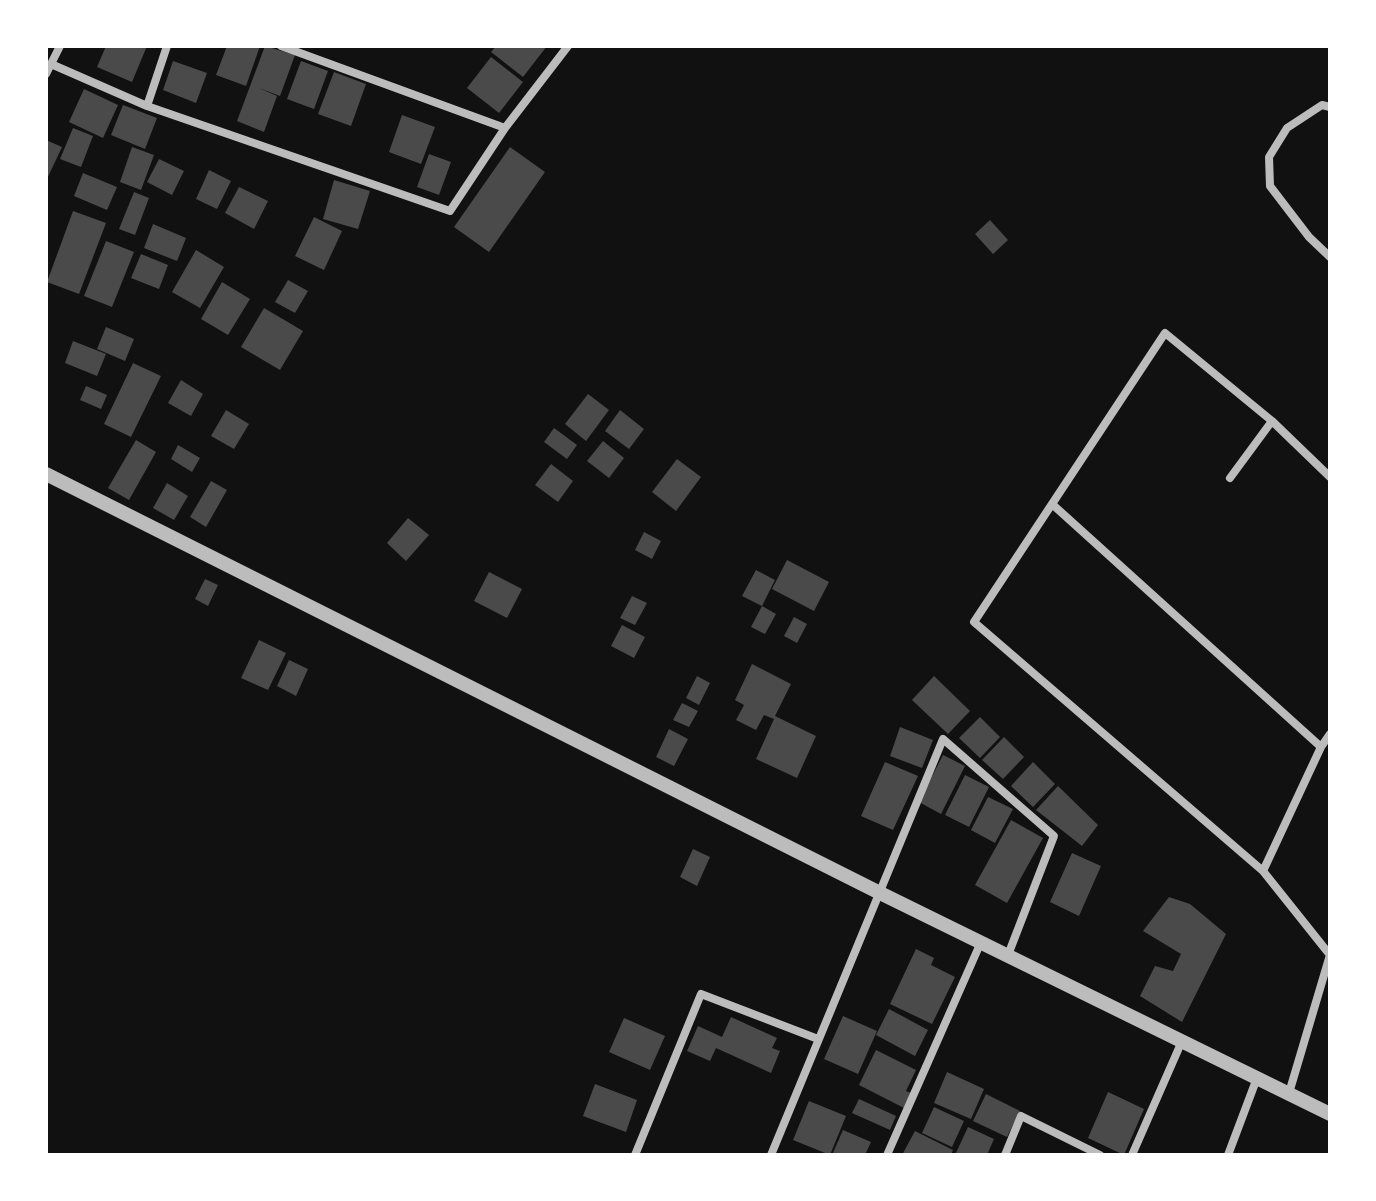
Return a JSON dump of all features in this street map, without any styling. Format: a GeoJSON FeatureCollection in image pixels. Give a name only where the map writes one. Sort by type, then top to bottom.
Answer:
{"type":"FeatureCollection","features":[{"type":"Feature","properties":{"kind":"street"},"geometry":{"type":"LineString","coordinates":[[46,74],[60,46]]}},
{"type":"Feature","properties":{"kind":"street"},"geometry":{"type":"LineString","coordinates":[[147,106],[167,46]]}},
{"type":"Feature","properties":{"kind":"street"},"geometry":{"type":"LineString","coordinates":[[281,46],[505,128]]}},
{"type":"Feature","properties":{"kind":"street"},"geometry":{"type":"LineString","coordinates":[[51,64],[147,106],[450,211],[505,128],[568,46]]}},
{"type":"Feature","properties":{"kind":"street"},"geometry":{"type":"LineString","coordinates":[[1330,107],[1322,105],[1287,128],[1269,157],[1270,186],[1309,237],[1330,257]]}},
{"type":"Feature","properties":{"kind":"street"},"geometry":{"type":"LineString","coordinates":[[1289,1093],[1330,955],[1263,871],[974,622],[1165,333],[1272,421],[1330,477]]}},
{"type":"Feature","properties":{"kind":"street"},"geometry":{"type":"LineString","coordinates":[[1230,478],[1272,421]]}},
{"type":"Feature","properties":{"kind":"street"},"geometry":{"type":"LineString","coordinates":[[46,474],[880,893],[1330,1114]]}},
{"type":"Feature","properties":{"kind":"street"},"geometry":{"type":"LineString","coordinates":[[1052,504],[1321,747]]}},
{"type":"Feature","properties":{"kind":"street"},"geometry":{"type":"LineString","coordinates":[[1263,871],[1330,734]]}},
{"type":"Feature","properties":{"kind":"street"},"geometry":{"type":"LineString","coordinates":[[771,1155],[943,739],[1054,836],[1008,955]]}},
{"type":"Feature","properties":{"kind":"street"},"geometry":{"type":"LineString","coordinates":[[887,1155],[981,942]]}},
{"type":"Feature","properties":{"kind":"street"},"geometry":{"type":"LineString","coordinates":[[635,1155],[701,994],[818,1039]]}},
{"type":"Feature","properties":{"kind":"street"},"geometry":{"type":"LineString","coordinates":[[1132,1155],[1182,1041]]}},
{"type":"Feature","properties":{"kind":"street"},"geometry":{"type":"LineString","coordinates":[[1228,1155],[1257,1078]]}},
{"type":"Feature","properties":{"kind":"street"},"geometry":{"type":"LineString","coordinates":[[1005,1155],[1021,1116],[1100,1155]]}},
{"type":"Feature","properties":{"kind":"building"},"geometry":{"type":"Polygon","coordinates":[[[106,46],[147,46],[132,82],[97,67],[106,46]]]}},
{"type":"Feature","properties":{"kind":"building"},"geometry":{"type":"Polygon","coordinates":[[[227,46],[260,46],[246,86],[216,75],[227,46]]]}},
{"type":"Feature","properties":{"kind":"building"},"geometry":{"type":"Polygon","coordinates":[[[265,46],[295,55],[280,96],[259,88],[277,96],[264,132],[237,121],[265,46]]]}},
{"type":"Feature","properties":{"kind":"building"},"geometry":{"type":"Polygon","coordinates":[[[496,46],[547,46],[523,77],[491,52],[496,46]]]}},
{"type":"Feature","properties":{"kind":"building"},"geometry":{"type":"Polygon","coordinates":[[[491,57],[523,82],[499,113],[467,88],[491,57]]]}},
{"type":"Feature","properties":{"kind":"building"},"geometry":{"type":"Polygon","coordinates":[[[173,61],[207,73],[196,103],[163,90],[173,61]]]}},
{"type":"Feature","properties":{"kind":"building"},"geometry":{"type":"Polygon","coordinates":[[[301,61],[328,71],[314,109],[287,99],[301,61]]]}},
{"type":"Feature","properties":{"kind":"building"},"geometry":{"type":"Polygon","coordinates":[[[334,72],[366,84],[351,126],[318,114],[334,72]]]}},
{"type":"Feature","properties":{"kind":"building"},"geometry":{"type":"Polygon","coordinates":[[[84,89],[118,105],[103,138],[69,122],[84,89]]]}},
{"type":"Feature","properties":{"kind":"building"},"geometry":{"type":"Polygon","coordinates":[[[123,105],[157,118],[145,149],[111,135],[123,105]]]}},
{"type":"Feature","properties":{"kind":"building"},"geometry":{"type":"Polygon","coordinates":[[[402,115],[435,127],[421,164],[389,152],[402,115]]]}},
{"type":"Feature","properties":{"kind":"building"},"geometry":{"type":"Polygon","coordinates":[[[73,128],[93,136],[81,167],[60,159],[73,128]]]}},
{"type":"Feature","properties":{"kind":"building"},"geometry":{"type":"Polygon","coordinates":[[[46,140],[62,147],[46,181],[46,140]]]}},
{"type":"Feature","properties":{"kind":"building"},"geometry":{"type":"Polygon","coordinates":[[[132,147],[154,155],[141,190],[120,182],[132,147]]]}},
{"type":"Feature","properties":{"kind":"building"},"geometry":{"type":"Polygon","coordinates":[[[510,147],[545,172],[489,252],[454,227],[510,147]]]}},
{"type":"Feature","properties":{"kind":"building"},"geometry":{"type":"Polygon","coordinates":[[[429,154],[451,162],[439,195],[417,187],[429,154]]]}},
{"type":"Feature","properties":{"kind":"building"},"geometry":{"type":"Polygon","coordinates":[[[159,159],[184,171],[172,195],[147,182],[159,159]]]}},
{"type":"Feature","properties":{"kind":"building"},"geometry":{"type":"Polygon","coordinates":[[[209,170],[231,181],[217,209],[196,199],[209,170]]]}},
{"type":"Feature","properties":{"kind":"building"},"geometry":{"type":"Polygon","coordinates":[[[83,173],[117,187],[107,210],[74,196],[83,173]]]}},
{"type":"Feature","properties":{"kind":"building"},"geometry":{"type":"Polygon","coordinates":[[[334,180],[370,191],[358,229],[323,219],[334,180]]]}},
{"type":"Feature","properties":{"kind":"building"},"geometry":{"type":"Polygon","coordinates":[[[239,187],[268,201],[254,229],[225,213],[239,187]]]}},
{"type":"Feature","properties":{"kind":"building"},"geometry":{"type":"Polygon","coordinates":[[[134,192],[149,198],[135,235],[119,229],[134,192]]]}},
{"type":"Feature","properties":{"kind":"building"},"geometry":{"type":"Polygon","coordinates":[[[73,211],[106,223],[79,294],[47,282],[73,211]]]}},
{"type":"Feature","properties":{"kind":"building"},"geometry":{"type":"Polygon","coordinates":[[[314,217],[342,231],[324,270],[295,256],[314,217]]]}},
{"type":"Feature","properties":{"kind":"building"},"geometry":{"type":"Polygon","coordinates":[[[990,220],[1008,240],[993,254],[975,234],[990,220]]]}},
{"type":"Feature","properties":{"kind":"building"},"geometry":{"type":"Polygon","coordinates":[[[153,224],[186,238],[177,261],[144,248],[153,224]]]}},
{"type":"Feature","properties":{"kind":"building"},"geometry":{"type":"Polygon","coordinates":[[[106,241],[134,252],[112,307],[84,296],[106,241]]]}},
{"type":"Feature","properties":{"kind":"building"},"geometry":{"type":"Polygon","coordinates":[[[196,250],[224,267],[200,308],[172,292],[196,250]]]}},
{"type":"Feature","properties":{"kind":"building"},"geometry":{"type":"Polygon","coordinates":[[[141,254],[168,265],[159,289],[131,278],[141,254]]]}},
{"type":"Feature","properties":{"kind":"building"},"geometry":{"type":"Polygon","coordinates":[[[288,280],[308,291],[295,313],[275,302],[288,280]]]}},
{"type":"Feature","properties":{"kind":"building"},"geometry":{"type":"Polygon","coordinates":[[[222,282],[250,299],[228,335],[201,319],[222,282]]]}},
{"type":"Feature","properties":{"kind":"building"},"geometry":{"type":"Polygon","coordinates":[[[264,308],[303,331],[280,370],[241,347],[264,308]]]}},
{"type":"Feature","properties":{"kind":"building"},"geometry":{"type":"Polygon","coordinates":[[[106,327],[134,339],[125,361],[97,349],[106,327]]]}},
{"type":"Feature","properties":{"kind":"building"},"geometry":{"type":"Polygon","coordinates":[[[73,341],[106,354],[97,376],[65,363],[73,341]]]}},
{"type":"Feature","properties":{"kind":"building"},"geometry":{"type":"Polygon","coordinates":[[[133,363],[161,376],[131,437],[104,424],[133,363]]]}},
{"type":"Feature","properties":{"kind":"building"},"geometry":{"type":"Polygon","coordinates":[[[181,380],[203,394],[191,416],[168,403],[181,380]]]}},
{"type":"Feature","properties":{"kind":"building"},"geometry":{"type":"Polygon","coordinates":[[[86,386],[107,395],[101,409],[80,400],[86,386]]]}},
{"type":"Feature","properties":{"kind":"building"},"geometry":{"type":"Polygon","coordinates":[[[588,394],[609,410],[586,441],[565,424],[588,394]]]}},
{"type":"Feature","properties":{"kind":"building"},"geometry":{"type":"Polygon","coordinates":[[[226,410],[249,424],[234,449],[211,436],[226,410]]]}},
{"type":"Feature","properties":{"kind":"building"},"geometry":{"type":"Polygon","coordinates":[[[620,410],[644,429],[629,449],[605,431],[620,410]]]}},
{"type":"Feature","properties":{"kind":"building"},"geometry":{"type":"Polygon","coordinates":[[[554,428],[577,445],[567,459],[544,442],[554,428]]]}},
{"type":"Feature","properties":{"kind":"building"},"geometry":{"type":"Polygon","coordinates":[[[136,440],[156,452],[129,500],[108,488],[136,440]]]}},
{"type":"Feature","properties":{"kind":"building"},"geometry":{"type":"Polygon","coordinates":[[[603,441],[624,458],[609,478],[587,461],[603,441]]]}},
{"type":"Feature","properties":{"kind":"building"},"geometry":{"type":"Polygon","coordinates":[[[178,445],[200,458],[192,472],[171,459],[178,445]]]}},
{"type":"Feature","properties":{"kind":"building"},"geometry":{"type":"Polygon","coordinates":[[[677,459],[701,477],[676,511],[652,492],[677,459]]]}},
{"type":"Feature","properties":{"kind":"building"},"geometry":{"type":"Polygon","coordinates":[[[551,464],[573,481],[558,502],[535,485],[551,464]]]}},
{"type":"Feature","properties":{"kind":"building"},"geometry":{"type":"Polygon","coordinates":[[[211,481],[227,490],[206,527],[190,517],[211,481]]]}},
{"type":"Feature","properties":{"kind":"building"},"geometry":{"type":"Polygon","coordinates":[[[167,483],[188,496],[174,520],[153,508],[167,483]]]}},
{"type":"Feature","properties":{"kind":"building"},"geometry":{"type":"Polygon","coordinates":[[[408,518],[429,535],[406,561],[387,543],[408,518]]]}},
{"type":"Feature","properties":{"kind":"building"},"geometry":{"type":"Polygon","coordinates":[[[644,532],[661,541],[652,559],[635,550],[644,532]]]}},
{"type":"Feature","properties":{"kind":"building"},"geometry":{"type":"Polygon","coordinates":[[[787,560],[829,582],[814,611],[772,589],[787,560]]]}},
{"type":"Feature","properties":{"kind":"building"},"geometry":{"type":"Polygon","coordinates":[[[756,570],[775,580],[762,606],[742,596],[756,570]]]}},
{"type":"Feature","properties":{"kind":"building"},"geometry":{"type":"Polygon","coordinates":[[[489,572],[522,589],[507,618],[474,601],[489,572]]]}},
{"type":"Feature","properties":{"kind":"building"},"geometry":{"type":"Polygon","coordinates":[[[205,579],[218,585],[208,606],[195,599],[205,579]]]}},
{"type":"Feature","properties":{"kind":"building"},"geometry":{"type":"Polygon","coordinates":[[[632,596],[647,603],[635,625],[620,618],[632,596]]]}},
{"type":"Feature","properties":{"kind":"building"},"geometry":{"type":"Polygon","coordinates":[[[762,606],[776,614],[765,634],[751,627],[762,606]]]}},
{"type":"Feature","properties":{"kind":"building"},"geometry":{"type":"Polygon","coordinates":[[[794,617],[807,624],[797,643],[784,636],[794,617]]]}},
{"type":"Feature","properties":{"kind":"building"},"geometry":{"type":"Polygon","coordinates":[[[622,625],[645,637],[634,658],[611,646],[622,625]]]}},
{"type":"Feature","properties":{"kind":"building"},"geometry":{"type":"Polygon","coordinates":[[[259,640],[286,653],[268,690],[241,678],[259,640]]]}},
{"type":"Feature","properties":{"kind":"building"},"geometry":{"type":"Polygon","coordinates":[[[289,660],[308,669],[296,696],[277,686],[289,660]]]}},
{"type":"Feature","properties":{"kind":"building"},"geometry":{"type":"Polygon","coordinates":[[[752,664],[791,684],[775,716],[816,736],[797,778],[756,759],[774,719],[764,715],[756,730],[736,720],[744,705],[735,700],[752,664]]]}},
{"type":"Feature","properties":{"kind":"building"},"geometry":{"type":"Polygon","coordinates":[[[697,676],[710,683],[699,705],[686,698],[697,676]]]}},
{"type":"Feature","properties":{"kind":"building"},"geometry":{"type":"Polygon","coordinates":[[[934,676],[970,711],[948,734],[912,700],[934,676]]]}},
{"type":"Feature","properties":{"kind":"building"},"geometry":{"type":"Polygon","coordinates":[[[682,703],[698,711],[689,727],[673,720],[682,703]]]}},
{"type":"Feature","properties":{"kind":"building"},"geometry":{"type":"Polygon","coordinates":[[[980,717],[1000,737],[980,758],[959,738],[980,717]]]}},
{"type":"Feature","properties":{"kind":"building"},"geometry":{"type":"Polygon","coordinates":[[[900,727],[933,740],[922,768],[890,756],[900,727]]]}},
{"type":"Feature","properties":{"kind":"building"},"geometry":{"type":"Polygon","coordinates":[[[669,729],[688,739],[674,766],[656,757],[669,729]]]}},
{"type":"Feature","properties":{"kind":"building"},"geometry":{"type":"Polygon","coordinates":[[[1004,737],[1024,757],[1003,779],[982,760],[1004,737]]]}},
{"type":"Feature","properties":{"kind":"building"},"geometry":{"type":"Polygon","coordinates":[[[943,755],[965,766],[941,814],[919,802],[943,755]]]}},
{"type":"Feature","properties":{"kind":"building"},"geometry":{"type":"Polygon","coordinates":[[[885,762],[918,776],[893,830],[861,816],[885,762]]]}},
{"type":"Feature","properties":{"kind":"building"},"geometry":{"type":"Polygon","coordinates":[[[1033,762],[1055,784],[1033,807],[1011,786],[1033,762]]]}},
{"type":"Feature","properties":{"kind":"building"},"geometry":{"type":"Polygon","coordinates":[[[965,775],[989,787],[969,827],[945,815],[965,775]]]}},
{"type":"Feature","properties":{"kind":"building"},"geometry":{"type":"Polygon","coordinates":[[[1058,786],[1098,825],[1082,846],[1036,810],[1058,786]]]}},
{"type":"Feature","properties":{"kind":"building"},"geometry":{"type":"Polygon","coordinates":[[[988,797],[1013,809],[995,843],[971,830],[988,797]]]}},
{"type":"Feature","properties":{"kind":"building"},"geometry":{"type":"Polygon","coordinates":[[[1011,820],[1043,838],[1007,903],[975,885],[1011,820]]]}},
{"type":"Feature","properties":{"kind":"building"},"geometry":{"type":"Polygon","coordinates":[[[693,849],[710,857],[697,886],[680,877],[693,849]]]}},
{"type":"Feature","properties":{"kind":"building"},"geometry":{"type":"Polygon","coordinates":[[[1072,853],[1101,866],[1079,916],[1050,902],[1072,853]]]}},
{"type":"Feature","properties":{"kind":"building"},"geometry":{"type":"Polygon","coordinates":[[[1169,897],[1190,904],[1226,934],[1182,1022],[1140,996],[1155,966],[1173,971],[1181,954],[1143,931],[1169,897]]]}},
{"type":"Feature","properties":{"kind":"building"},"geometry":{"type":"Polygon","coordinates":[[[916,949],[934,958],[931,965],[955,977],[932,1024],[890,1004],[916,949]]]}},
{"type":"Feature","properties":{"kind":"building"},"geometry":{"type":"Polygon","coordinates":[[[889,1009],[928,1030],[915,1056],[876,1035],[889,1009]]]}},
{"type":"Feature","properties":{"kind":"building"},"geometry":{"type":"Polygon","coordinates":[[[843,1016],[877,1031],[858,1074],[824,1059],[843,1016]]]}},
{"type":"Feature","properties":{"kind":"building"},"geometry":{"type":"Polygon","coordinates":[[[731,1017],[777,1038],[772,1048],[780,1051],[771,1073],[716,1048],[710,1061],[687,1051],[698,1026],[722,1037],[731,1017]]]}},
{"type":"Feature","properties":{"kind":"building"},"geometry":{"type":"Polygon","coordinates":[[[624,1018],[665,1036],[650,1070],[609,1052],[624,1018]]]}},
{"type":"Feature","properties":{"kind":"building"},"geometry":{"type":"Polygon","coordinates":[[[876,1050],[916,1070],[906,1091],[911,1093],[904,1108],[859,1085],[876,1050]]]}},
{"type":"Feature","properties":{"kind":"building"},"geometry":{"type":"Polygon","coordinates":[[[947,1072],[984,1089],[971,1119],[934,1103],[947,1072]]]}},
{"type":"Feature","properties":{"kind":"building"},"geometry":{"type":"Polygon","coordinates":[[[595,1084],[637,1100],[626,1132],[583,1116],[595,1084]]]}},
{"type":"Feature","properties":{"kind":"building"},"geometry":{"type":"Polygon","coordinates":[[[1108,1092],[1144,1109],[1124,1155],[1088,1138],[1108,1092]]]}},
{"type":"Feature","properties":{"kind":"building"},"geometry":{"type":"Polygon","coordinates":[[[986,1094],[1020,1111],[1007,1137],[973,1121],[986,1094]]]}},
{"type":"Feature","properties":{"kind":"building"},"geometry":{"type":"Polygon","coordinates":[[[859,1099],[896,1116],[890,1130],[852,1113],[859,1099]]]}},
{"type":"Feature","properties":{"kind":"building"},"geometry":{"type":"Polygon","coordinates":[[[809,1101],[846,1116],[830,1155],[793,1140],[809,1101]]]}},
{"type":"Feature","properties":{"kind":"building"},"geometry":{"type":"Polygon","coordinates":[[[934,1107],[964,1121],[952,1147],[922,1133],[934,1107]]]}},
{"type":"Feature","properties":{"kind":"building"},"geometry":{"type":"Polygon","coordinates":[[[968,1127],[994,1139],[987,1155],[955,1155],[968,1127]]]}},
{"type":"Feature","properties":{"kind":"building"},"geometry":{"type":"Polygon","coordinates":[[[843,1130],[871,1142],[865,1155],[832,1155],[843,1130]]]}},
{"type":"Feature","properties":{"kind":"building"},"geometry":{"type":"Polygon","coordinates":[[[915,1131],[953,1150],[951,1155],[902,1155],[915,1131]]]}}]}
